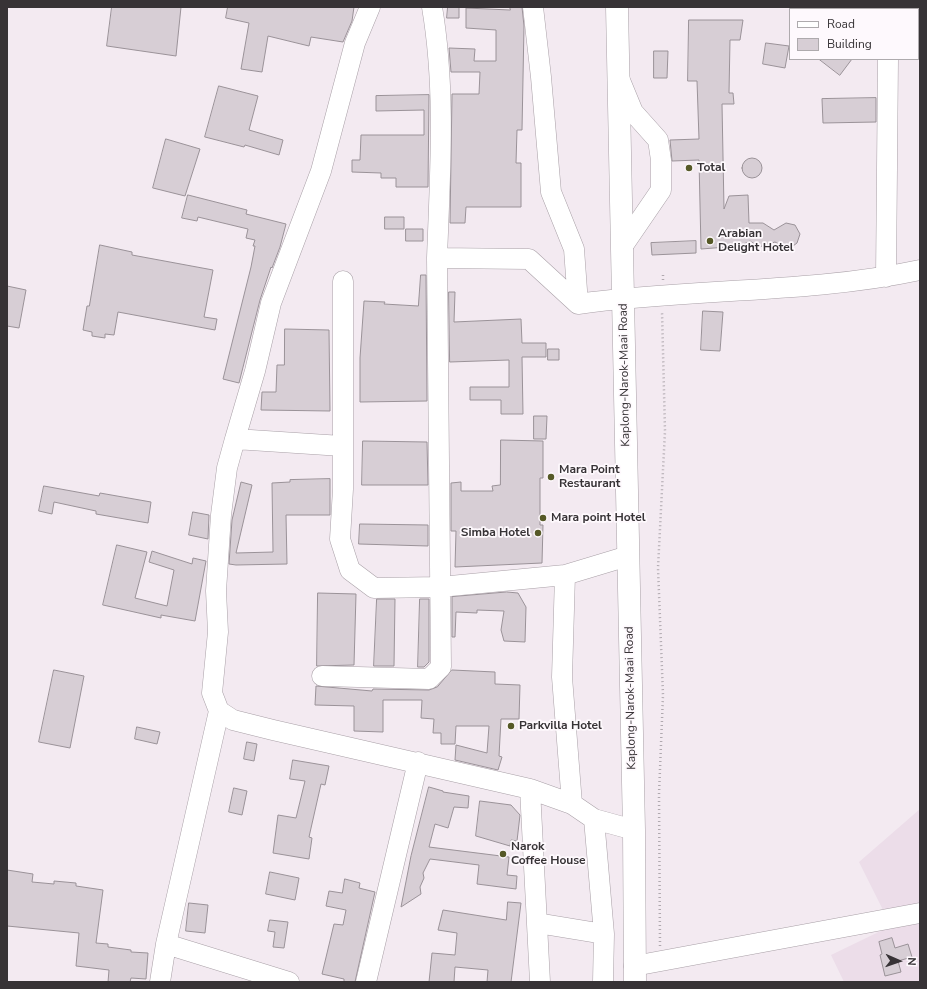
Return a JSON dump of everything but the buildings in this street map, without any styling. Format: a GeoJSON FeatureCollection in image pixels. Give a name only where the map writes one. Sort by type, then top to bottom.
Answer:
{"type":"FeatureCollection","features":[{"type":"Feature","properties":{"kind":"highway","name":"Kaplong-Narok-Maai Road"},"geometry":{"type":"LineString","coordinates":[[617,7],[634,830],[634,974]]}},
{"type":"Feature","properties":{"kind":"street"},"geometry":{"type":"LineString","coordinates":[[160,982],[166,944],[219,711],[212,693],[218,632],[216,590],[221,515],[227,468],[255,371],[271,303],[321,171],[355,43],[370,7]]}},
{"type":"Feature","properties":{"kind":"street"},"geometry":{"type":"LineString","coordinates":[[322,676],[429,679],[441,667],[437,258],[440,139],[437,37],[432,7]]}},
{"type":"Feature","properties":{"kind":"street"},"geometry":{"type":"LineString","coordinates":[[533,7],[542,77],[551,192],[574,249],[578,304]]}},
{"type":"Feature","properties":{"kind":"street"},"geometry":{"type":"LineString","coordinates":[[886,277],[888,60]]}},
{"type":"Feature","properties":{"kind":"street"},"geometry":{"type":"LineString","coordinates":[[619,76],[633,112],[658,140],[661,160],[661,190],[622,247]]}},
{"type":"Feature","properties":{"kind":"street"},"geometry":{"type":"LineString","coordinates":[[437,258],[529,259],[578,304]]}},
{"type":"Feature","properties":{"kind":"street"},"geometry":{"type":"LineString","coordinates":[[578,304],[623,298],[812,285],[886,277],[920,270]]}},
{"type":"Feature","properties":{"kind":"street"},"geometry":{"type":"LineString","coordinates":[[343,281],[343,489],[340,539],[350,570],[374,588],[440,587],[565,575],[628,556]]}},
{"type":"Feature","properties":{"kind":"street"},"geometry":{"type":"LineString","coordinates":[[235,439],[342,446]]}},
{"type":"Feature","properties":{"kind":"street"},"geometry":{"type":"LineString","coordinates":[[565,575],[562,677],[572,804]]}},
{"type":"Feature","properties":{"kind":"street"},"geometry":{"type":"LineString","coordinates":[[219,711],[239,722],[530,788],[572,804],[594,819],[634,830]]}},
{"type":"Feature","properties":{"kind":"street"},"geometry":{"type":"LineString","coordinates":[[366,982],[418,762]]}},
{"type":"Feature","properties":{"kind":"street"},"geometry":{"type":"LineString","coordinates":[[530,788],[540,982]]}},
{"type":"Feature","properties":{"kind":"street"},"geometry":{"type":"LineString","coordinates":[[594,819],[604,934],[603,982]]}},
{"type":"Feature","properties":{"kind":"street"},"geometry":{"type":"LineString","coordinates":[[634,974],[661,960],[920,913]]}},
{"type":"Feature","properties":{"kind":"street"},"geometry":{"type":"LineString","coordinates":[[537,923],[604,934]]}},
{"type":"Feature","properties":{"kind":"street"},"geometry":{"type":"LineString","coordinates":[[166,944],[289,982]]}},
{"type":"Feature","properties":{"kind":"path"},"geometry":{"type":"LineString","coordinates":[[663,274],[663,282]]}},
{"type":"Feature","properties":{"kind":"path"},"geometry":{"type":"LineString","coordinates":[[661,960],[659,794],[663,695],[658,568],[664,431],[661,329],[662,305]]}},
{"type":"Feature","properties":{"kind":"shaded area"},"geometry":{"type":"Polygon","coordinates":[[[920,809],[920,982],[844,982],[831,955],[891,926],[859,862],[920,809]]]}},
{"type":"Feature","properties":{"kind":"place","name":"Total"},"geometry":{"type":"Point","coordinates":[689,168]}},
{"type":"Feature","properties":{"kind":"place","name":"Arabian Delight Hotel"},"geometry":{"type":"Point","coordinates":[710,241]}},
{"type":"Feature","properties":{"kind":"place","name":"Mara Point Restaurant"},"geometry":{"type":"Point","coordinates":[551,477]}},
{"type":"Feature","properties":{"kind":"place","name":"Mara point Hotel"},"geometry":{"type":"Point","coordinates":[543,518]}},
{"type":"Feature","properties":{"kind":"place","name":"Simba Hotel"},"geometry":{"type":"Point","coordinates":[538,533]}},
{"type":"Feature","properties":{"kind":"place","name":"Parkvilla Hotel"},"geometry":{"type":"Point","coordinates":[511,726]}},
{"type":"Feature","properties":{"kind":"place","name":"Narok Coffee House"},"geometry":{"type":"Point","coordinates":[503,854]}}]}
